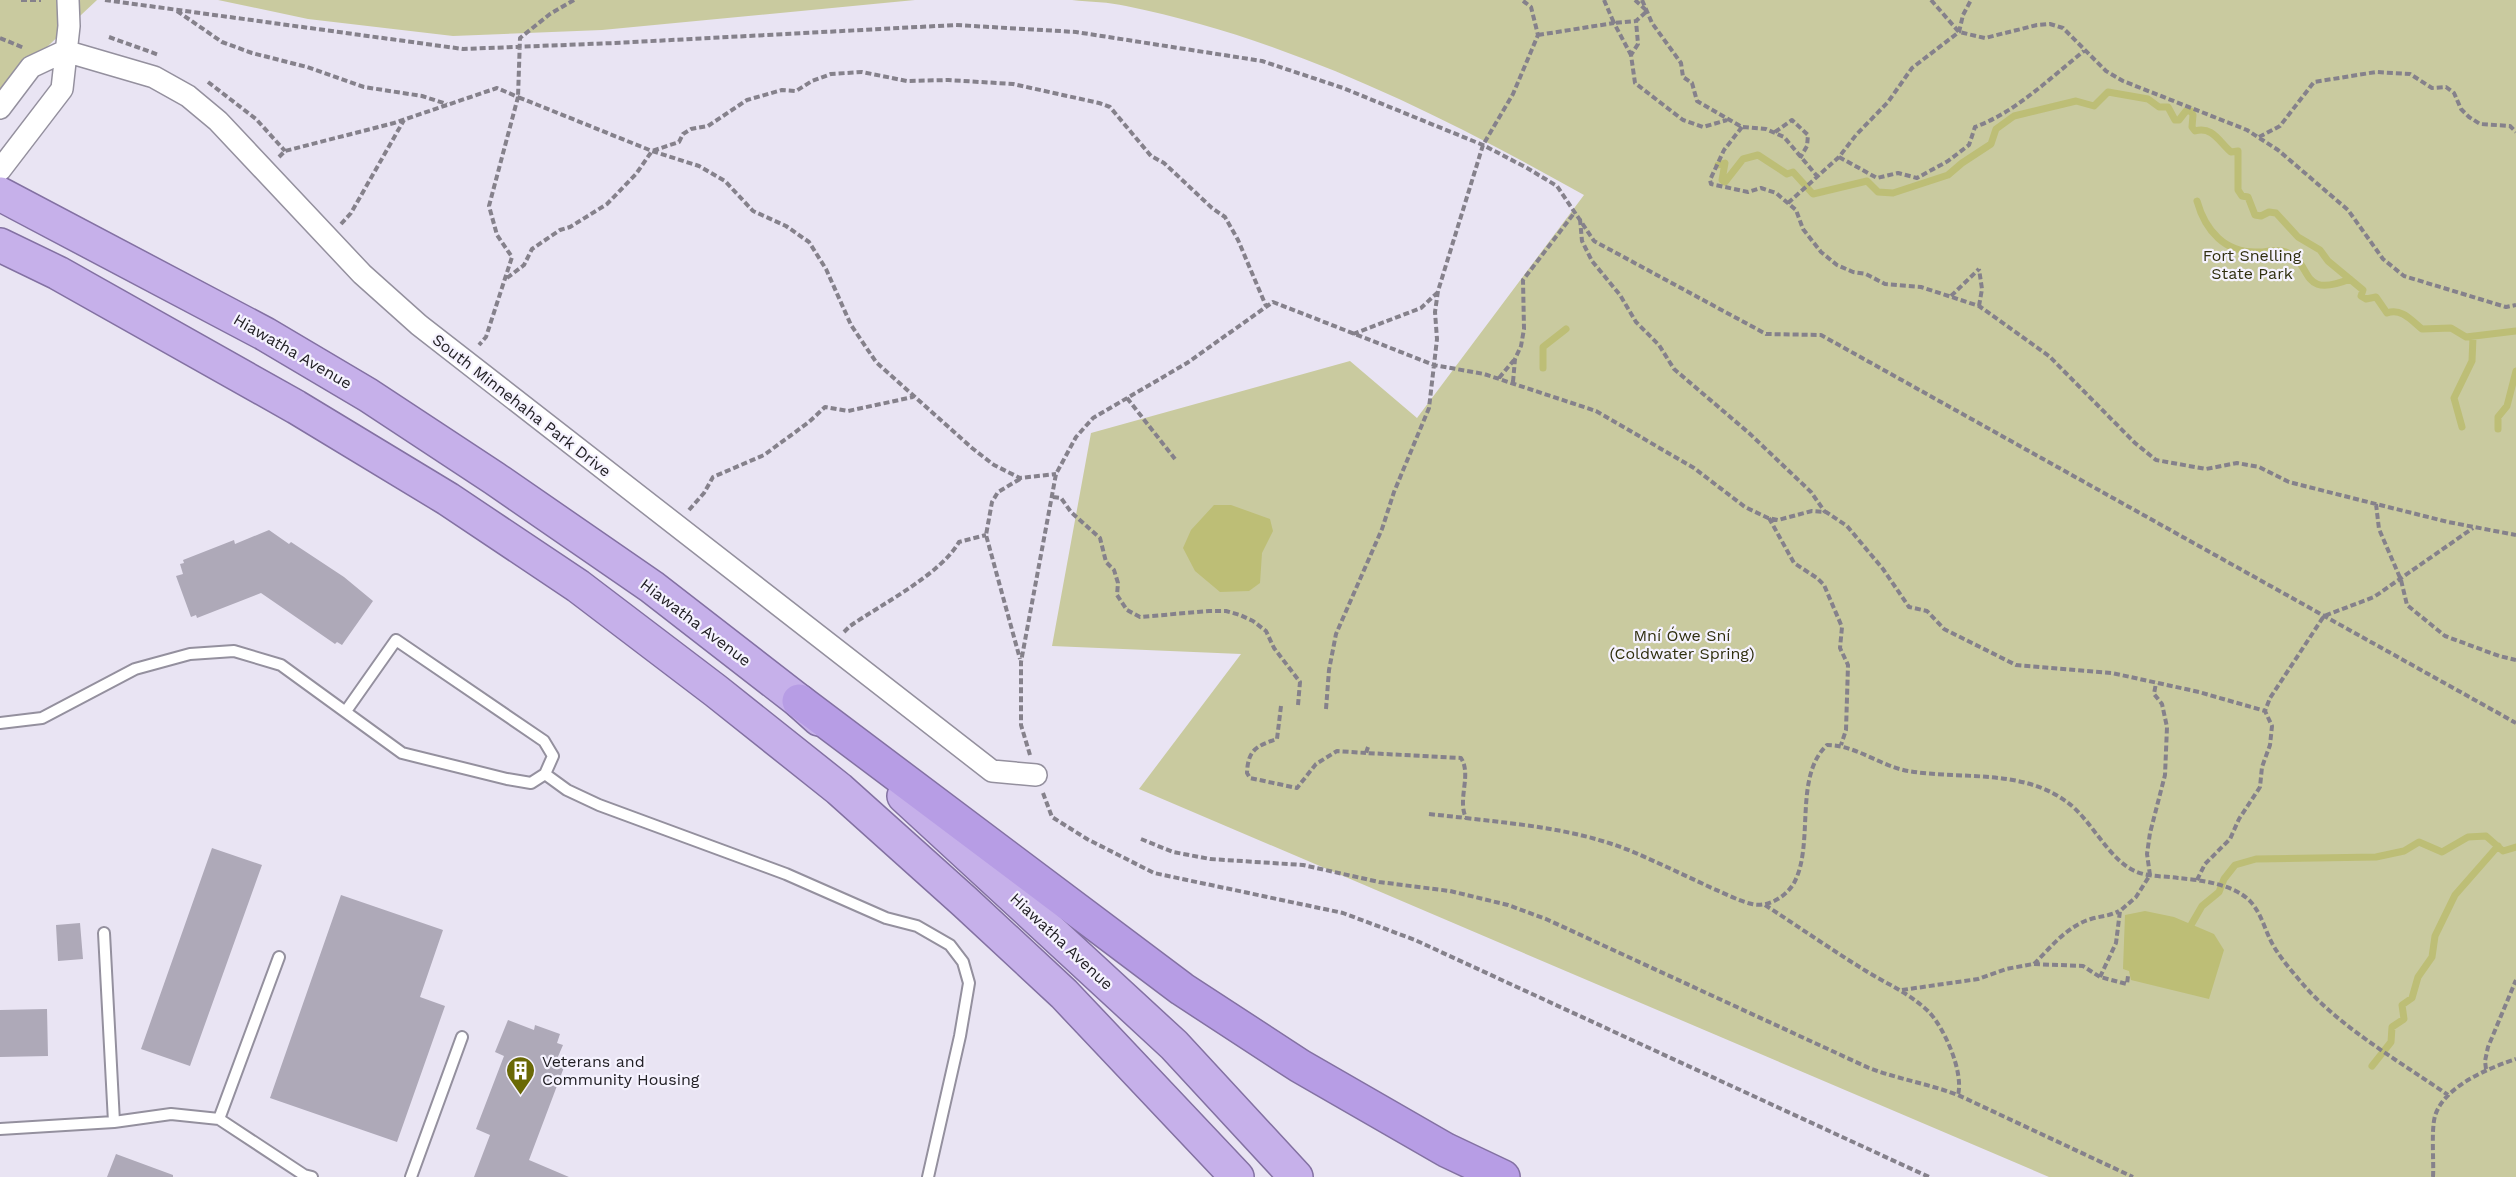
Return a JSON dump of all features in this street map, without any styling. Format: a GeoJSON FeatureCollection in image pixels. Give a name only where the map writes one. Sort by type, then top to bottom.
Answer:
{"type":"FeatureCollection","features":[{"type":"Feature","properties":{"kind":"highway","name":"Hiawatha Avenue"},"geometry":{"type":"LineString","coordinates":[[0,194],[265,334],[368,395],[495,478],[652,587],[799,701],[1027,907],[1174,1045],[1296,1177]]}},
{"type":"Feature","properties":{"kind":"highway"},"geometry":{"type":"LineString","coordinates":[[0,245],[58,273],[296,407],[448,499],[578,586],[716,691],[839,789],[932,872],[1064,994],[1237,1177]]}},
{"type":"Feature","properties":{"kind":"highway"},"geometry":{"type":"LineString","coordinates":[[799,701],[1182,989],[1300,1066],[1446,1150],[1503,1177]]}},
{"type":"Feature","properties":{"kind":"street"},"geometry":{"type":"LineString","coordinates":[[0,170],[62,89],[69,26],[68,0]]}},
{"type":"Feature","properties":{"kind":"street"},"geometry":{"type":"LineString","coordinates":[[0,108],[31,68],[65,51]]}},
{"type":"Feature","properties":{"kind":"street","name":"South Minnehaha Park Drive"},"geometry":{"type":"LineString","coordinates":[[65,51],[154,77],[188,96],[218,121],[362,274],[418,325],[992,771],[1036,775]]}},
{"type":"Feature","properties":{"kind":"lane"},"geometry":{"type":"LineString","coordinates":[[0,723],[42,718],[135,669],[190,654],[234,651],[281,665],[402,753],[531,783],[545,774],[553,756],[544,741],[396,640],[346,711]]}},
{"type":"Feature","properties":{"kind":"lane"},"geometry":{"type":"LineString","coordinates":[[545,774],[567,790],[599,805],[786,874],[886,918],[917,926],[950,945],[963,962],[969,983],[960,1036],[928,1177]]}},
{"type":"Feature","properties":{"kind":"lane"},"geometry":{"type":"LineString","coordinates":[[104,933],[114,1122]]}},
{"type":"Feature","properties":{"kind":"lane"},"geometry":{"type":"LineString","coordinates":[[219,1119],[279,957]]}},
{"type":"Feature","properties":{"kind":"lane"},"geometry":{"type":"LineString","coordinates":[[411,1177],[462,1037]]}},
{"type":"Feature","properties":{"kind":"lane"},"geometry":{"type":"LineString","coordinates":[[0,1129],[114,1122],[171,1114],[219,1119],[304,1175],[312,1177]]}},
{"type":"Feature","properties":{"kind":"path"},"geometry":{"type":"LineString","coordinates":[[21,0],[41,0]]}},
{"type":"Feature","properties":{"kind":"path"},"geometry":{"type":"LineString","coordinates":[[105,0],[463,49],[956,25],[1076,32],[1262,61],[1343,88],[1483,145],[1557,186],[1594,241],[1766,334],[1821,335],[2516,723]]}},
{"type":"Feature","properties":{"kind":"path"},"geometry":{"type":"LineString","coordinates":[[477,347],[486,337],[512,257],[497,235],[489,206],[518,97],[520,38],[550,14],[574,0]]}},
{"type":"Feature","properties":{"kind":"path"},"geometry":{"type":"LineString","coordinates":[[1326,709],[1329,670],[1336,634],[1382,529],[1394,492],[1429,408],[1438,291],[1483,145],[1513,94],[1538,35],[1531,7],[1522,0]]}},
{"type":"Feature","properties":{"kind":"path"},"geometry":{"type":"LineString","coordinates":[[1604,0],[1631,55],[1635,83],[1683,120],[1703,127],[1727,120]]}},
{"type":"Feature","properties":{"kind":"path"},"geometry":{"type":"LineString","coordinates":[[1635,0],[1647,10]]}},
{"type":"Feature","properties":{"kind":"path"},"geometry":{"type":"LineString","coordinates":[[1642,0],[1652,23],[1681,63],[1683,77],[1692,83],[1697,101],[1742,127],[1775,132],[1784,136],[1817,176]]}},
{"type":"Feature","properties":{"kind":"path"},"geometry":{"type":"LineString","coordinates":[[1932,0],[1959,32],[1985,38],[2050,24],[2063,28],[2106,71],[2123,81],[2247,130],[2278,150],[2348,210],[2383,259],[2404,276],[2506,307],[2516,305]]}},
{"type":"Feature","properties":{"kind":"path"},"geometry":{"type":"LineString","coordinates":[[1788,203],[1839,157],[1856,135],[1888,102],[1912,68],[1959,32],[1963,15],[1971,0]]}},
{"type":"Feature","properties":{"kind":"path"},"geometry":{"type":"LineString","coordinates":[[174,9],[222,42],[252,54],[307,67],[364,87],[422,96],[448,104]]}},
{"type":"Feature","properties":{"kind":"path"},"geometry":{"type":"LineString","coordinates":[[1538,35],[1636,21],[1647,10]]}},
{"type":"Feature","properties":{"kind":"path"},"geometry":{"type":"LineString","coordinates":[[1631,55],[1638,44],[1636,21]]}},
{"type":"Feature","properties":{"kind":"path"},"geometry":{"type":"LineString","coordinates":[[0,38],[26,49]]}},
{"type":"Feature","properties":{"kind":"path"},"geometry":{"type":"LineString","coordinates":[[1839,157],[1877,178],[1898,173],[1917,178],[1948,161],[1969,145],[1975,127],[1990,122],[2018,103],[2084,51]]}},
{"type":"Feature","properties":{"kind":"path"},"geometry":{"type":"LineString","coordinates":[[507,278],[524,265],[532,249],[560,230],[570,227],[607,204],[636,174],[652,151],[679,142],[683,134],[692,129],[708,126],[747,100],[782,90],[796,91],[812,81],[831,75],[862,72],[907,81],[948,80],[1013,84],[1110,107],[1151,156],[1164,163],[1212,208],[1225,217],[1238,240],[1266,306]]}},
{"type":"Feature","properties":{"kind":"path"},"geometry":{"type":"LineString","coordinates":[[2259,138],[2280,126],[2314,82],[2376,72],[2410,74],[2432,88],[2446,87],[2454,93],[2461,110],[2469,117],[2480,124],[2510,126],[2516,132]]}},
{"type":"Feature","properties":{"kind":"path"},"geometry":{"type":"LineString","coordinates":[[281,155],[285,151],[404,120],[497,88],[652,151],[699,166],[725,181],[753,211],[786,226],[809,242],[826,269],[851,325],[876,362],[972,448],[994,465],[1020,478]]}},
{"type":"Feature","properties":{"kind":"path"},"geometry":{"type":"LineString","coordinates":[[222,92],[256,119],[285,151]]}},
{"type":"Feature","properties":{"kind":"path"},"geometry":{"type":"LineString","coordinates":[[342,223],[404,120]]}},
{"type":"Feature","properties":{"kind":"path"},"geometry":{"type":"LineString","coordinates":[[1775,132],[1792,120],[1801,127],[1808,135],[1808,146],[1800,158]]}},
{"type":"Feature","properties":{"kind":"path"},"geometry":{"type":"LineString","coordinates":[[1742,127],[1724,150],[1710,180],[1711,184],[1748,192],[1761,188],[1776,194],[1796,210],[1812,242],[1837,265],[1885,284],[1921,287],[1979,306],[2049,356],[2135,443],[2156,460],[2206,469],[2237,463],[2259,467],[2289,482],[2516,535]]}},
{"type":"Feature","properties":{"kind":"path"},"geometry":{"type":"LineString","coordinates":[[1499,378],[1515,359],[1521,346],[1524,329],[1523,280],[1575,212]]}},
{"type":"Feature","properties":{"kind":"path"},"geometry":{"type":"LineString","coordinates":[[1580,219],[1582,241],[1592,261],[1620,295],[1636,322],[1659,345],[1674,369],[1749,433],[1811,492],[1826,512],[1847,526],[1883,569],[1909,607],[1927,612],[1944,629],[2016,665],[2112,673],[2199,692],[2265,711]]}},
{"type":"Feature","properties":{"kind":"path"},"geometry":{"type":"LineString","coordinates":[[1951,296],[1979,269],[1982,289],[1979,306]]}},
{"type":"Feature","properties":{"kind":"path"},"geometry":{"type":"LineString","coordinates":[[1353,334],[1421,308],[1438,291]]}},
{"type":"Feature","properties":{"kind":"path"},"geometry":{"type":"LineString","coordinates":[[1826,512],[1812,511],[1778,520],[1768,518],[1744,507],[1694,468],[1596,411],[1499,378],[1434,365],[1273,302],[1187,363],[1093,418],[1076,437],[1056,474],[1021,662],[1021,725],[1036,775],[1053,817],[1087,839],[1154,873],[1343,913],[1415,940],[1929,1177]]}},
{"type":"Feature","properties":{"kind":"path"},"geometry":{"type":"LineString","coordinates":[[1513,382],[1515,359]]}},
{"type":"Feature","properties":{"kind":"path"},"geometry":{"type":"LineString","coordinates":[[691,506],[704,493],[713,477],[764,455],[809,422],[825,407],[848,411],[914,396]]}},
{"type":"Feature","properties":{"kind":"path"},"geometry":{"type":"LineString","coordinates":[[1127,398],[1175,459]]}},
{"type":"Feature","properties":{"kind":"path"},"geometry":{"type":"LineString","coordinates":[[1021,662],[986,535],[992,502],[998,492],[1020,478],[1056,474]]}},
{"type":"Feature","properties":{"kind":"path"},"geometry":{"type":"LineString","coordinates":[[1053,497],[1060,498],[1071,512],[1100,538],[1106,562],[1114,570],[1118,584],[1117,595],[1127,610],[1140,617],[1226,611],[1253,621],[1266,632],[1274,648],[1300,682],[1298,705]]}},
{"type":"Feature","properties":{"kind":"path"},"geometry":{"type":"LineString","coordinates":[[2376,504],[2379,529],[2401,580],[2407,605],[2445,636],[2516,660]]}},
{"type":"Feature","properties":{"kind":"path"},"geometry":{"type":"LineString","coordinates":[[1768,518],[1794,563],[1824,585],[1842,627],[1840,648],[1848,665],[1846,730],[1841,745]]}},
{"type":"Feature","properties":{"kind":"path"},"geometry":{"type":"LineString","coordinates":[[2197,880],[2205,864],[2230,839],[2239,819],[2260,787],[2262,766],[2270,745],[2272,726],[2265,711],[2270,698],[2324,616],[2374,597],[2474,527]]}},
{"type":"Feature","properties":{"kind":"path"},"geometry":{"type":"LineString","coordinates":[[850,626],[915,583],[951,555],[959,542],[986,535]]}},
{"type":"Feature","properties":{"kind":"path"},"geometry":{"type":"LineString","coordinates":[[2033,964],[2058,938],[2090,919],[2120,911],[2136,897],[2150,875],[2147,854],[2165,775],[2167,727],[2162,704],[2154,694],[2156,683]]}},
{"type":"Feature","properties":{"kind":"path"},"geometry":{"type":"LineString","coordinates":[[1281,706],[1277,739],[1258,746],[1251,753],[1247,773],[1250,778],[1297,788],[1316,764],[1337,751],[1461,758],[1465,764],[1462,810],[1466,818]]}},
{"type":"Feature","properties":{"kind":"path"},"geometry":{"type":"LineString","coordinates":[[1429,814],[1559,829],[1592,837],[1727,895],[1752,904],[1765,905],[1779,899],[1793,885],[1800,868],[1810,778],[1817,754],[1827,745],[1841,745],[1882,764],[1908,771],[2010,779],[2052,793],[2068,803],[2124,864],[2136,872],[2197,880],[2227,888],[2250,901],[2262,918],[2278,953],[2303,985],[2334,1014],[2448,1095]]}},
{"type":"Feature","properties":{"kind":"path"},"geometry":{"type":"LineString","coordinates":[[1366,753],[1368,747]]}},
{"type":"Feature","properties":{"kind":"path"},"geometry":{"type":"LineString","coordinates":[[1141,839],[1173,852],[1210,859],[1303,865],[1379,882],[1450,891],[1508,905],[1546,919],[1869,1068],[1890,1076],[1932,1085],[1958,1095],[2133,1177]]}},
{"type":"Feature","properties":{"kind":"path"},"geometry":{"type":"LineString","coordinates":[[1765,905],[1867,972],[1901,990],[1929,1012],[1948,1044],[1960,1076],[1958,1095]]}},
{"type":"Feature","properties":{"kind":"path"},"geometry":{"type":"LineString","coordinates":[[2100,977],[2116,943],[2120,911]]}},
{"type":"Feature","properties":{"kind":"path"},"geometry":{"type":"LineString","coordinates":[[1901,990],[1978,979],[2006,969],[2033,964],[2083,966],[2100,977],[2127,984],[2128,975]]}},
{"type":"Feature","properties":{"kind":"path"},"geometry":{"type":"LineString","coordinates":[[2486,1069],[2488,1047],[2516,980]]}},
{"type":"Feature","properties":{"kind":"path"},"geometry":{"type":"LineString","coordinates":[[2433,1177],[2435,1116],[2448,1095],[2486,1069],[2516,1059]]}},
{"type":"Feature","properties":{"kind":"green space"},"geometry":{"type":"Polygon","coordinates":[[[0,0],[97,0],[0,91],[0,0]]]}},
{"type":"Feature","properties":{"kind":"green space"},"geometry":{"type":"Polygon","coordinates":[[[218,0],[915,0],[602,30],[453,36],[308,19],[218,0]]]}},
{"type":"Feature","properties":{"kind":"green space","name":"Mní Ówe Sní (Coldwater Spring)"},"geometry":{"type":"Polygon","coordinates":[[[1072,0],[2516,0],[2516,1177],[2049,1177],[1139,789],[1241,654],[1052,646],[1091,433],[1350,361],[1417,418],[1584,195],[1419,108],[1305,59],[1187,20],[1120,5],[1072,0]]]}},
{"type":"Feature","properties":{"kind":"shaded area"},"geometry":{"type":"Polygon","coordinates":[[[1214,505],[1231,505],[1270,519],[1273,531],[1262,553],[1260,583],[1249,591],[1220,592],[1195,571],[1183,548],[1191,530],[1214,505]]]}},
{"type":"Feature","properties":{"kind":"shaded area"},"geometry":{"type":"Polygon","coordinates":[[[2145,911],[2174,917],[2214,934],[2224,950],[2209,999],[2131,980],[2129,971],[2123,969],[2125,915],[2145,911]]]}},
{"type":"Feature","properties":{"kind":"building"},"geometry":{"type":"Polygon","coordinates":[[[269,530],[344,577],[373,601],[342,645],[337,642],[335,644],[261,593],[197,618],[196,615],[191,617],[176,576],[183,574],[180,564],[184,563],[183,560],[234,540],[235,544],[269,530]]]}},
{"type":"Feature","properties":{"kind":"building"},"geometry":{"type":"Polygon","coordinates":[[[212,848],[262,865],[190,1066],[141,1049],[212,848]]]}},
{"type":"Feature","properties":{"kind":"building"},"geometry":{"type":"Polygon","coordinates":[[[341,895],[443,930],[420,997],[445,1006],[397,1142],[270,1098],[341,895]]]}},
{"type":"Feature","properties":{"kind":"building"},"geometry":{"type":"Polygon","coordinates":[[[80,923],[83,959],[58,961],[56,925],[80,923]]]}},
{"type":"Feature","properties":{"kind":"building"},"geometry":{"type":"Polygon","coordinates":[[[47,1009],[48,1056],[0,1057],[0,1010],[47,1009]]]}},
{"type":"Feature","properties":{"kind":"building","name":"Veterans and Community Housing"},"geometry":{"type":"Polygon","coordinates":[[[508,1020],[534,1030],[535,1025],[560,1034],[557,1043],[563,1045],[557,1059],[566,1062],[529,1160],[569,1177],[474,1177],[490,1135],[476,1129],[504,1056],[495,1052],[508,1020]]]}},
{"type":"Feature","properties":{"kind":"building"},"geometry":{"type":"Polygon","coordinates":[[[116,1154],[173,1175],[173,1177],[107,1177],[116,1154]]]}},
{"type":"Feature","properties":{"kind":"waterway"},"geometry":{"type":"LineString","coordinates":[[1718,165],[1725,163],[1722,180],[1725,182],[1743,159],[1758,155],[1787,174],[1793,172],[1813,194],[1867,181],[1878,192],[1893,193],[1948,175],[1991,144],[1996,129],[2014,116],[2076,101],[2094,106],[2108,92],[2148,99],[2159,107],[2168,107],[2175,120],[2179,120],[2186,111],[2191,111],[2192,127],[2195,131],[2207,131],[2231,152],[2238,151],[2238,190],[2242,196],[2248,197],[2255,215],[2276,213],[2298,237],[2320,250],[2328,261],[2363,290],[2361,296],[2366,299],[2376,297],[2387,313],[2402,313],[2422,329],[2451,328],[2466,337],[2516,331]]}},
{"type":"Feature","properties":{"kind":"waterway"},"geometry":{"type":"LineString","coordinates":[[2197,201],[2211,230],[2218,238],[2236,249],[2247,252],[2276,250],[2286,252],[2295,257],[2314,283],[2333,284],[2350,279]]}},
{"type":"Feature","properties":{"kind":"waterway"},"geometry":{"type":"LineString","coordinates":[[1543,368],[1543,347],[1566,329]]}},
{"type":"Feature","properties":{"kind":"waterway"},"geometry":{"type":"LineString","coordinates":[[2462,427],[2454,398],[2472,361],[2473,337]]}},
{"type":"Feature","properties":{"kind":"waterway"},"geometry":{"type":"LineString","coordinates":[[2498,429],[2498,417],[2507,406],[2516,371]]}},
{"type":"Feature","properties":{"kind":"waterway"},"geometry":{"type":"LineString","coordinates":[[2191,925],[2202,906],[2219,892],[2224,879],[2235,865],[2256,859],[2376,857],[2404,851],[2419,842],[2442,852],[2468,837],[2486,836],[2503,851],[2516,847]]}},
{"type":"Feature","properties":{"kind":"waterway"},"geometry":{"type":"LineString","coordinates":[[2372,1066],[2391,1042],[2392,1027],[2404,1019],[2402,1005],[2412,998],[2418,977],[2432,957],[2435,936],[2455,895],[2498,846]]}},
{"type":"Feature","properties":{"kind":"place","name":"Veterans and Community Housing"},"geometry":{"type":"Point","coordinates":[521,1096]}},
{"type":"Feature","properties":{"kind":"park label","name":"Fort Snelling State Park"},"geometry":{"type":"Point","coordinates":[2252,264]}}]}
